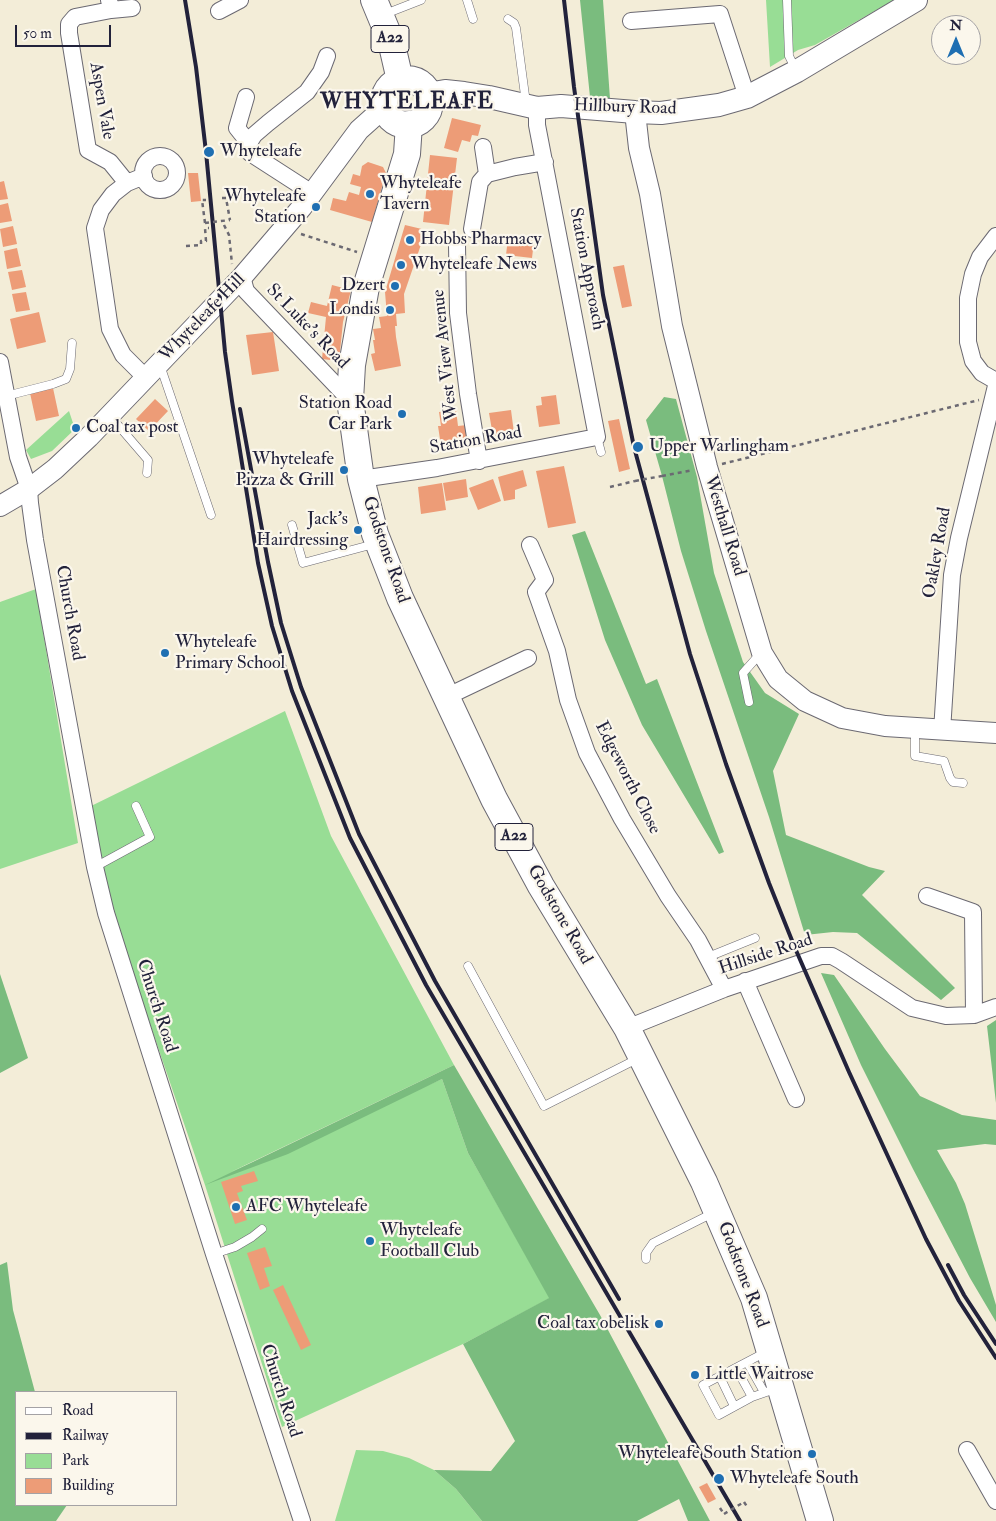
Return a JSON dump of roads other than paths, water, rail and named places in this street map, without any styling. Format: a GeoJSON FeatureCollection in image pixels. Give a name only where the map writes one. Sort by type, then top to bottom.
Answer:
{"type":"FeatureCollection","features":[{"type":"Feature","properties":{"kind":"highway","name":"A22"},"geometry":{"type":"LineString","coordinates":[[377,8],[391,41],[400,80]]}},
{"type":"Feature","properties":{"kind":"highway"},"geometry":{"type":"LineString","coordinates":[[409,79],[417,81],[424,86],[428,94],[430,104],[426,114],[419,121],[409,124],[399,123],[391,118],[386,110],[384,101],[386,92],[392,84],[400,80],[409,79]]}},
{"type":"Feature","properties":{"kind":"highway","name":"Godstone Road"},"geometry":{"type":"LineString","coordinates":[[409,124],[407,154],[377,250],[359,321],[352,364],[350,400],[360,479],[378,543],[400,598],[494,799],[536,877],[627,1028],[704,1182],[754,1298],[770,1350],[772,1390],[820,1521]]}},
{"type":"Feature","properties":{"kind":"main road","name":"Hillbury Road"},"geometry":{"type":"LineString","coordinates":[[428,94],[445,91],[489,97],[531,107],[561,106],[635,112],[661,113],[719,106],[747,97],[797,71],[916,0]]}},
{"type":"Feature","properties":{"kind":"street"},"geometry":{"type":"LineString","coordinates":[[219,11],[240,0]]}},
{"type":"Feature","properties":{"kind":"street","name":"Aspen Vale"},"geometry":{"type":"LineString","coordinates":[[126,183],[110,162],[88,150],[69,24],[75,17],[110,5],[132,8]]}},
{"type":"Feature","properties":{"kind":"street"},"geometry":{"type":"LineString","coordinates":[[631,21],[720,14],[747,97]]}},
{"type":"Feature","properties":{"kind":"street"},"geometry":{"type":"LineString","coordinates":[[249,143],[254,135],[307,92],[321,72],[327,56]]}},
{"type":"Feature","properties":{"kind":"street"},"geometry":{"type":"LineString","coordinates":[[246,97],[236,128],[249,143],[250,153],[312,193]]}},
{"type":"Feature","properties":{"kind":"street","name":"Station Approach"},"geometry":{"type":"LineString","coordinates":[[531,107],[545,162],[599,445]]}},
{"type":"Feature","properties":{"kind":"street","name":"Whyteleafe Hill"},"geometry":{"type":"LineString","coordinates":[[0,506],[29,489],[55,469],[160,364],[237,270],[286,227],[359,130],[378,113],[386,110]]}},
{"type":"Feature","properties":{"kind":"street","name":"Westhall Road"},"geometry":{"type":"LineString","coordinates":[[635,112],[639,148],[650,194],[672,326],[707,467],[762,653],[778,679],[805,702],[842,718],[885,726],[915,729],[996,733]]}},
{"type":"Feature","properties":{"kind":"street"},"geometry":{"type":"LineString","coordinates":[[483,147],[488,174]]}},
{"type":"Feature","properties":{"kind":"street"},"geometry":{"type":"LineString","coordinates":[[472,229],[480,182],[488,174],[545,162]]}},
{"type":"Feature","properties":{"kind":"street"},"geometry":{"type":"LineString","coordinates":[[144,176],[126,183],[113,194],[102,210],[95,228],[110,329],[123,355],[146,378]]}},
{"type":"Feature","properties":{"kind":"street"},"geometry":{"type":"LineString","coordinates":[[995,388],[973,361],[968,342],[968,298],[973,274],[980,258],[996,236]]}},
{"type":"Feature","properties":{"kind":"street","name":"West View Avenue"},"geometry":{"type":"LineString","coordinates":[[457,244],[458,313],[479,461]]}},
{"type":"Feature","properties":{"kind":"street","name":"St Luke's Road"},"geometry":{"type":"LineString","coordinates":[[237,270],[246,292],[350,400]]}},
{"type":"Feature","properties":{"kind":"street","name":"Church Road"},"geometry":{"type":"LineString","coordinates":[[0,362],[18,457],[29,489],[36,540],[95,868],[106,914],[214,1254],[302,1521]]}},
{"type":"Feature","properties":{"kind":"street","name":"Oakley Road"},"geometry":{"type":"LineString","coordinates":[[942,731],[952,576],[959,538],[995,388]]}},
{"type":"Feature","properties":{"kind":"street","name":"Station Road"},"geometry":{"type":"LineString","coordinates":[[360,479],[599,445]]}},
{"type":"Feature","properties":{"kind":"street","name":"Edgeworth Close"},"geometry":{"type":"LineString","coordinates":[[530,545],[545,580],[536,592],[557,650],[568,700],[588,753],[622,819],[668,896],[708,957],[724,988]]}},
{"type":"Feature","properties":{"kind":"street"},"geometry":{"type":"LineString","coordinates":[[446,697],[528,658]]}},
{"type":"Feature","properties":{"kind":"street"},"geometry":{"type":"LineString","coordinates":[[928,896],[973,912],[974,1015]]}},
{"type":"Feature","properties":{"kind":"street","name":"Hillside Road"},"geometry":{"type":"LineString","coordinates":[[627,1028],[724,988],[821,956],[832,956],[912,1008],[946,1016],[974,1015],[996,1007]]}},
{"type":"Feature","properties":{"kind":"street"},"geometry":{"type":"LineString","coordinates":[[745,981],[796,1099]]}},
{"type":"Feature","properties":{"kind":"street"},"geometry":{"type":"LineString","coordinates":[[967,1450],[996,1501]]}},
{"type":"Feature","properties":{"kind":"lane"},"geometry":{"type":"LineString","coordinates":[[377,8],[422,0]]}},
{"type":"Feature","properties":{"kind":"lane"},"geometry":{"type":"LineString","coordinates":[[467,0],[472,20]]}},
{"type":"Feature","properties":{"kind":"lane"},"geometry":{"type":"LineString","coordinates":[[787,0],[788,56],[797,71]]}},
{"type":"Feature","properties":{"kind":"lane"},"geometry":{"type":"LineString","coordinates":[[508,19],[514,23],[516,28],[531,107]]}},
{"type":"Feature","properties":{"kind":"lane"},"geometry":{"type":"LineString","coordinates":[[6,396],[66,379],[70,369],[72,343]]}},
{"type":"Feature","properties":{"kind":"lane"},"geometry":{"type":"LineString","coordinates":[[160,364],[211,515]]}},
{"type":"Feature","properties":{"kind":"lane"},"geometry":{"type":"LineString","coordinates":[[109,416],[148,460],[147,473]]}},
{"type":"Feature","properties":{"kind":"lane"},"geometry":{"type":"LineString","coordinates":[[292,525],[303,563],[378,543]]}},
{"type":"Feature","properties":{"kind":"lane"},"geometry":{"type":"LineString","coordinates":[[750,702],[743,673],[762,653]]}},
{"type":"Feature","properties":{"kind":"lane"},"geometry":{"type":"LineString","coordinates":[[915,729],[915,756],[944,761],[953,782],[963,783]]}},
{"type":"Feature","properties":{"kind":"lane"},"geometry":{"type":"LineString","coordinates":[[95,868],[150,837],[136,806]]}},
{"type":"Feature","properties":{"kind":"lane"},"geometry":{"type":"LineString","coordinates":[[708,957],[755,938]]}},
{"type":"Feature","properties":{"kind":"lane"},"geometry":{"type":"LineString","coordinates":[[468,966],[544,1106],[641,1057]]}},
{"type":"Feature","properties":{"kind":"lane"},"geometry":{"type":"LineString","coordinates":[[646,1259],[646,1253],[653,1243],[717,1211]]}},
{"type":"Feature","properties":{"kind":"lane"},"geometry":{"type":"LineString","coordinates":[[214,1254],[235,1247],[262,1229]]}},
{"type":"Feature","properties":{"kind":"lane"},"geometry":{"type":"LineString","coordinates":[[747,1362],[772,1390],[734,1406],[719,1415],[704,1385],[720,1377],[747,1362],[770,1350]]}},
{"type":"Feature","properties":{"kind":"lane"},"geometry":{"type":"LineString","coordinates":[[736,1368],[752,1398]]}},
{"type":"Feature","properties":{"kind":"lane"},"geometry":{"type":"LineString","coordinates":[[720,1377],[734,1406]]}},
{"type":"Feature","properties":{"kind":"railway"},"geometry":{"type":"LineString","coordinates":[[185,0],[196,67],[206,152],[225,352],[232,401],[258,563],[272,626],[292,691],[350,838],[426,985],[740,1521]]}},
{"type":"Feature","properties":{"kind":"railway"},"geometry":{"type":"LineString","coordinates":[[564,0],[603,295],[634,447],[690,654],[726,764],[769,883],[795,948],[849,1072],[926,1239],[959,1301],[996,1358]]}},
{"type":"Feature","properties":{"kind":"railway"},"geometry":{"type":"LineString","coordinates":[[240,409],[281,623],[301,687],[359,834],[435,981],[619,1299]]}},
{"type":"Feature","properties":{"kind":"railway"},"geometry":{"type":"LineString","coordinates":[[948,1265],[964,1295],[996,1344]]}},
{"type":"Feature","properties":{"kind":"place","name":"Whyteleafe"},"geometry":{"type":"Point","coordinates":[209,152]}},
{"type":"Feature","properties":{"kind":"place","name":"Whyteleafe Tavern"},"geometry":{"type":"Point","coordinates":[370,194]}},
{"type":"Feature","properties":{"kind":"place","name":"Whyteleafe Station"},"geometry":{"type":"Point","coordinates":[316,207]}},
{"type":"Feature","properties":{"kind":"place","name":"Hobbs Pharmacy"},"geometry":{"type":"Point","coordinates":[410,240]}},
{"type":"Feature","properties":{"kind":"place","name":"Whyteleafe News"},"geometry":{"type":"Point","coordinates":[401,265]}},
{"type":"Feature","properties":{"kind":"place","name":"Dzert"},"geometry":{"type":"Point","coordinates":[395,286]}},
{"type":"Feature","properties":{"kind":"place","name":"Londis"},"geometry":{"type":"Point","coordinates":[390,310]}},
{"type":"Feature","properties":{"kind":"place","name":"Station Road Car Park"},"geometry":{"type":"Point","coordinates":[402,414]}},
{"type":"Feature","properties":{"kind":"place","name":"Coal tax post"},"geometry":{"type":"Point","coordinates":[76,428]}},
{"type":"Feature","properties":{"kind":"place","name":"Upper Warlingham"},"geometry":{"type":"Point","coordinates":[638,447]}},
{"type":"Feature","properties":{"kind":"place","name":"Whyteleafe Pizza & Grill"},"geometry":{"type":"Point","coordinates":[344,470]}},
{"type":"Feature","properties":{"kind":"place","name":"Jack’s Hairdressing"},"geometry":{"type":"Point","coordinates":[358,530]}},
{"type":"Feature","properties":{"kind":"place","name":"Whyteleafe Primary School"},"geometry":{"type":"Point","coordinates":[165,653]}},
{"type":"Feature","properties":{"kind":"place","name":"AFC Whyteleafe"},"geometry":{"type":"Point","coordinates":[236,1207]}},
{"type":"Feature","properties":{"kind":"place","name":"Whyteleafe Football Club"},"geometry":{"type":"Point","coordinates":[370,1241]}},
{"type":"Feature","properties":{"kind":"place","name":"Coal tax obelisk"},"geometry":{"type":"Point","coordinates":[659,1324]}},
{"type":"Feature","properties":{"kind":"place","name":"Little Waitrose"},"geometry":{"type":"Point","coordinates":[695,1375]}},
{"type":"Feature","properties":{"kind":"place","name":"Whyteleafe South Station"},"geometry":{"type":"Point","coordinates":[812,1454]}},
{"type":"Feature","properties":{"kind":"place","name":"Whyteleafe South"},"geometry":{"type":"Point","coordinates":[719,1479]}},
{"type":"Feature","properties":{"kind":"district","name":"WHYTELEAFE"},"geometry":{"type":"Point","coordinates":[407,103]}}]}
